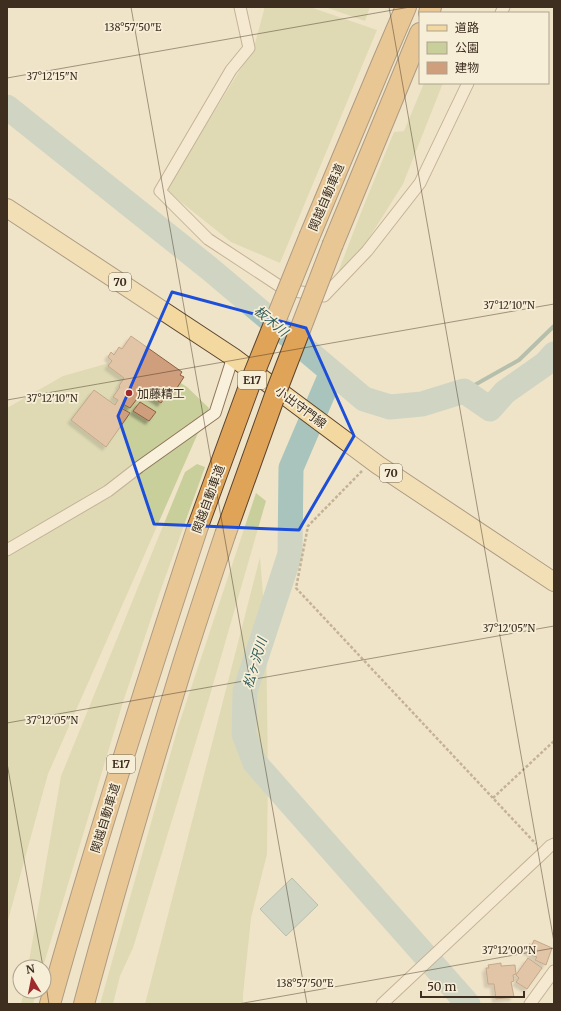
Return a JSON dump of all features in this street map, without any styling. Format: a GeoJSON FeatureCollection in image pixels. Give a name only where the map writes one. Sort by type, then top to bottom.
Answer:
{"type":"FeatureCollection","features":[{"type":"Feature","properties":{"kind":"highway","name":"関越自動車道"},"geometry":{"type":"LineString","coordinates":[[50,1004],[112,793],[198,526],[251,381],[310,235],[406,7]]}},
{"type":"Feature","properties":{"kind":"highway","name":"関越自動車道"},"geometry":{"type":"LineString","coordinates":[[84,1004],[101,940],[181,669],[225,535],[278,387],[333,244],[419,35]]}},
{"type":"Feature","properties":{"kind":"main road","name":"小出守門線"},"geometry":{"type":"LineString","coordinates":[[7,208],[233,357],[372,460],[554,582]]}},
{"type":"Feature","properties":{"kind":"street"},"geometry":{"type":"LineString","coordinates":[[240,7],[249,48],[231,70],[160,191],[208,239],[284,289],[324,296],[367,251],[420,183],[468,84]]}},
{"type":"Feature","properties":{"kind":"street"},"geometry":{"type":"LineString","coordinates":[[7,550],[108,491],[215,413],[233,357]]}},
{"type":"Feature","properties":{"kind":"street"},"geometry":{"type":"LineString","coordinates":[[382,1004],[550,846],[554,844]]}},
{"type":"Feature","properties":{"kind":"street"},"geometry":{"type":"LineString","coordinates":[[530,1004],[554,971]]}},
{"type":"Feature","properties":{"kind":"path"},"geometry":{"type":"LineString","coordinates":[[372,460],[308,526],[296,588],[544,852]]}},
{"type":"Feature","properties":{"kind":"path"},"geometry":{"type":"LineString","coordinates":[[493,798],[554,741]]}},
{"type":"Feature","properties":{"kind":"highlighted area"},"geometry":{"type":"Polygon","coordinates":[[[172,292],[306,328],[354,436],[299,530],[154,524],[118,416],[172,292]]]}},
{"type":"Feature","properties":{"kind":"green space"},"geometry":{"type":"Polygon","coordinates":[[[264,7],[310,7],[377,30],[280,263],[231,242],[166,190],[254,47],[264,7]]]}},
{"type":"Feature","properties":{"kind":"green space"},"geometry":{"type":"Polygon","coordinates":[[[325,7],[370,7],[365,21],[325,7]]]}},
{"type":"Feature","properties":{"kind":"green space"},"geometry":{"type":"Polygon","coordinates":[[[424,84],[443,84],[403,184],[354,262],[344,270],[338,272],[394,132],[404,131],[424,84]]]}},
{"type":"Feature","properties":{"kind":"green space"},"geometry":{"type":"Polygon","coordinates":[[[109,363],[152,365],[187,387],[209,408],[48,774],[7,924],[7,408],[63,376],[109,363]]]}},
{"type":"Feature","properties":{"kind":"green space"},"geometry":{"type":"Polygon","coordinates":[[[197,464],[205,467],[160,592],[124,699],[45,959],[29,959],[61,776],[185,472],[197,464]]]}},
{"type":"Feature","properties":{"kind":"green space"},"geometry":{"type":"Polygon","coordinates":[[[256,493],[266,501],[208,702],[133,948],[120,976],[113,1004],[100,1004],[178,727],[256,493]]]}},
{"type":"Feature","properties":{"kind":"green space"},"geometry":{"type":"Polygon","coordinates":[[[260,557],[266,631],[268,775],[267,854],[251,918],[243,1004],[145,1004],[260,557]]]}},
{"type":"Feature","properties":{"kind":"green space"},"geometry":{"type":"Polygon","coordinates":[[[22,999],[35,999],[33,1004],[21,1004],[22,999]]]}},
{"type":"Feature","properties":{"kind":"water"},"geometry":{"type":"Polygon","coordinates":[[[292,878],[318,905],[286,936],[260,909],[292,878]]]}},
{"type":"Feature","properties":{"kind":"building","name":"加藤精工"},"geometry":{"type":"Polygon","coordinates":[[[131,336],[182,372],[180,375],[184,377],[173,394],[169,391],[161,403],[143,391],[130,408],[123,404],[121,408],[130,413],[106,447],[71,420],[94,390],[115,405],[118,400],[113,397],[124,378],[108,366],[112,361],[108,357],[111,352],[114,355],[119,347],[122,349],[131,336]]]}},
{"type":"Feature","properties":{"kind":"building"},"geometry":{"type":"Polygon","coordinates":[[[140,402],[156,412],[149,421],[133,411],[140,402]]]}},
{"type":"Feature","properties":{"kind":"building"},"geometry":{"type":"Polygon","coordinates":[[[534,940],[552,948],[546,965],[535,960],[537,957],[531,955],[532,953],[526,950],[529,944],[532,945],[534,940]]]}},
{"type":"Feature","properties":{"kind":"building"},"geometry":{"type":"Polygon","coordinates":[[[528,958],[542,968],[527,989],[516,982],[519,978],[516,975],[528,958]]]}},
{"type":"Feature","properties":{"kind":"building"},"geometry":{"type":"Polygon","coordinates":[[[501,963],[501,966],[515,965],[516,974],[513,975],[514,981],[511,982],[514,997],[496,999],[494,984],[488,984],[486,968],[489,968],[488,965],[501,963]]]}},
{"type":"Feature","properties":{"kind":"waterway","name":"板木川"},"geometry":{"type":"LineString","coordinates":[[7,107],[210,269],[364,399],[390,407],[422,404],[464,391],[490,409],[505,392],[545,364],[554,354]]}},
{"type":"Feature","properties":{"kind":"waterway"},"geometry":{"type":"LineString","coordinates":[[464,391],[519,360],[554,326]]}},
{"type":"Feature","properties":{"kind":"waterway","name":"松ヶ沢川"},"geometry":{"type":"LineString","coordinates":[[332,372],[291,468],[290,554],[245,691],[244,734],[255,763],[468,1004]]}},
{"type":"Feature","properties":{"kind":"place","name":"加藤精工"},"geometry":{"type":"Point","coordinates":[129,393]}}]}
